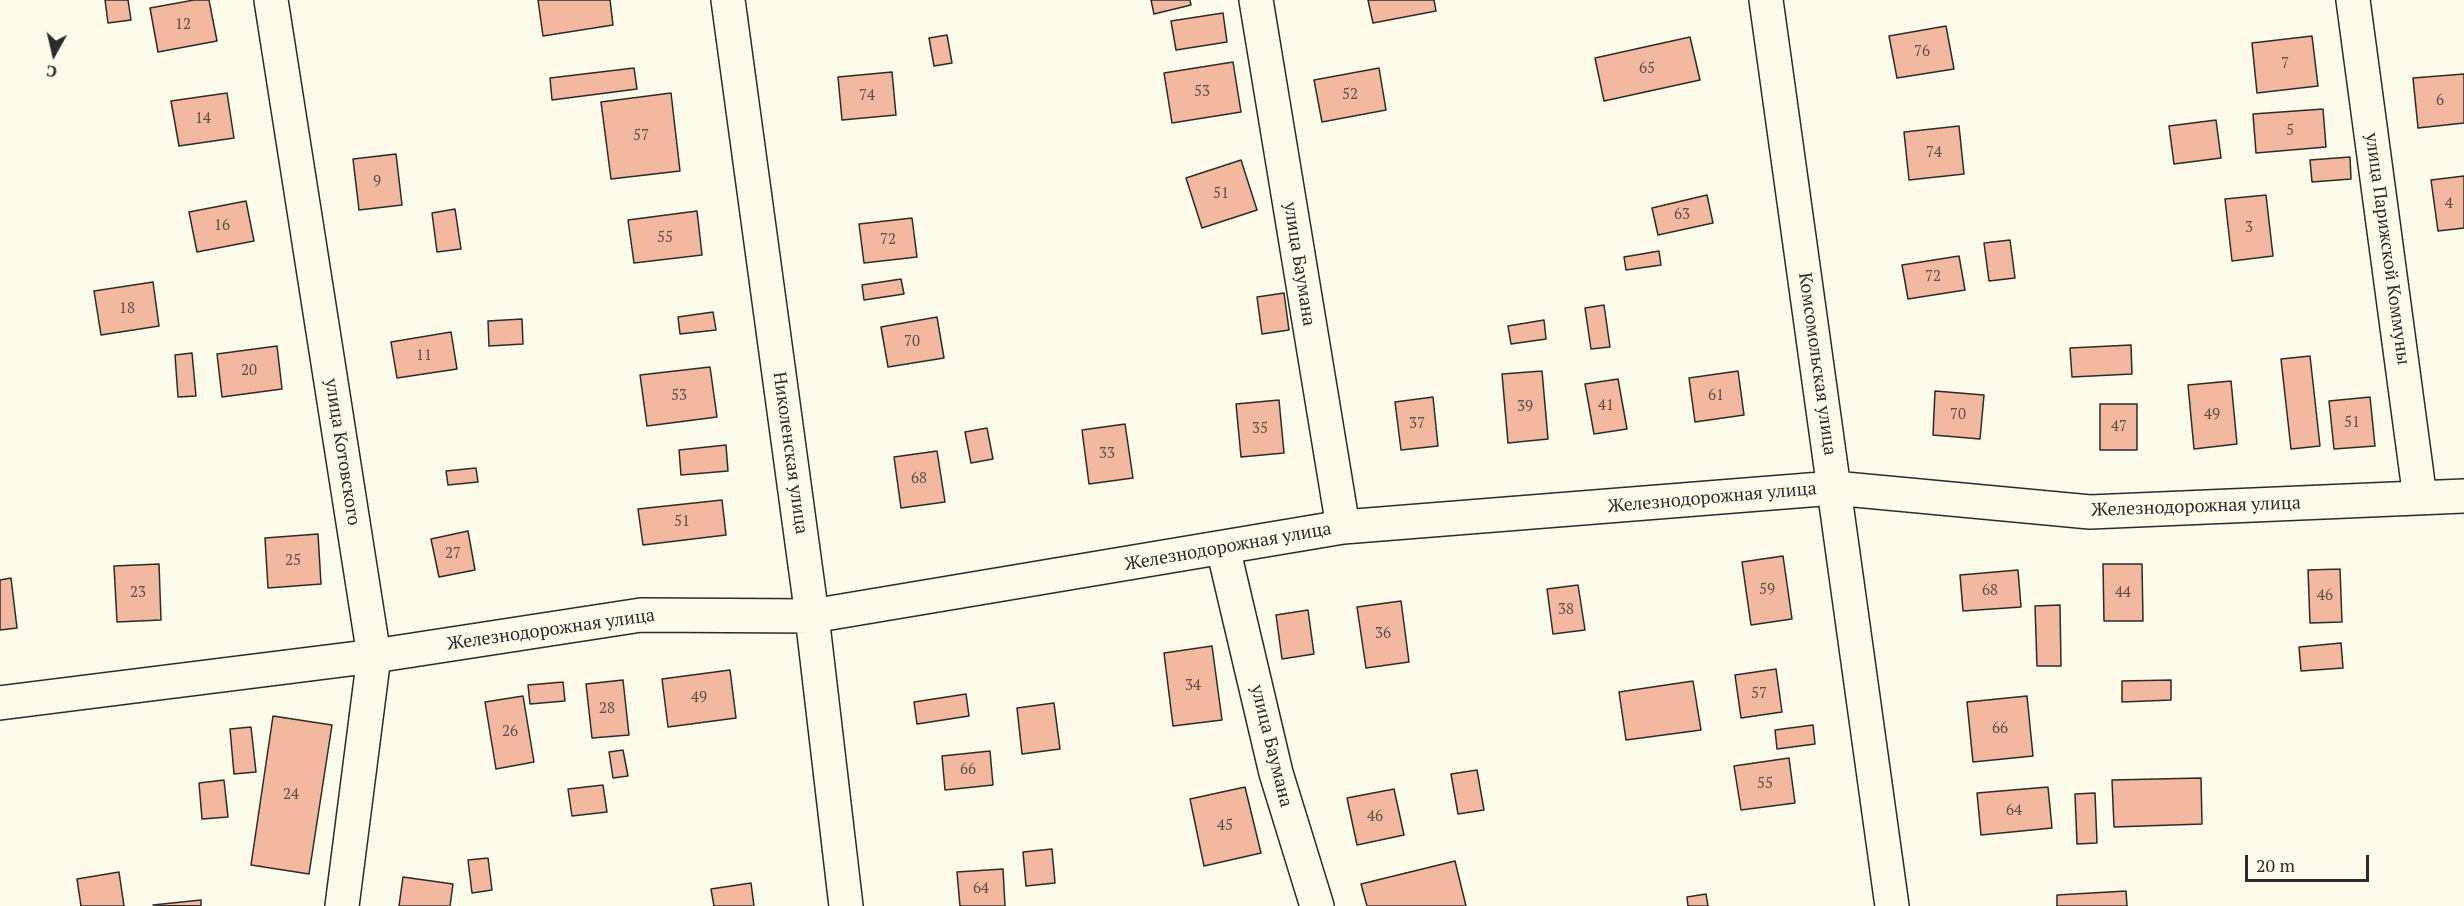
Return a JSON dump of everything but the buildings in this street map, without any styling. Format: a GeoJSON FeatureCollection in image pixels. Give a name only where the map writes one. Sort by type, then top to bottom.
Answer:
{"type":"FeatureCollection","features":[{"type":"Feature","properties":{"kind":"street","name":"улица Котовского"},"geometry":{"type":"LineString","coordinates":[[271,0],[374,656],[342,906]]}},
{"type":"Feature","properties":{"kind":"street","name":"Николенская улица"},"geometry":{"type":"LineString","coordinates":[[728,0],[812,616],[846,906]]}},
{"type":"Feature","properties":{"kind":"street","name":"улица Баумана"},"geometry":{"type":"LineString","coordinates":[[1256,0],[1343,527]]}},
{"type":"Feature","properties":{"kind":"street","name":"Комсомольская улица"},"geometry":{"type":"LineString","coordinates":[[1766,0],[1892,906]]}},
{"type":"Feature","properties":{"kind":"street","name":"улица Парижской Коммуны"},"geometry":{"type":"LineString","coordinates":[[2354,0],[2420,498]]}},
{"type":"Feature","properties":{"kind":"street","name":"Железнодорожная улица"},"geometry":{"type":"LineString","coordinates":[[0,703],[374,656],[641,615],[812,616],[1223,549],[1343,527],[1834,488],[2090,512],[2464,496]]}},
{"type":"Feature","properties":{"kind":"street","name":"улица Баумана"},"geometry":{"type":"LineString","coordinates":[[1223,549],[1276,773],[1317,906]]}}]}
